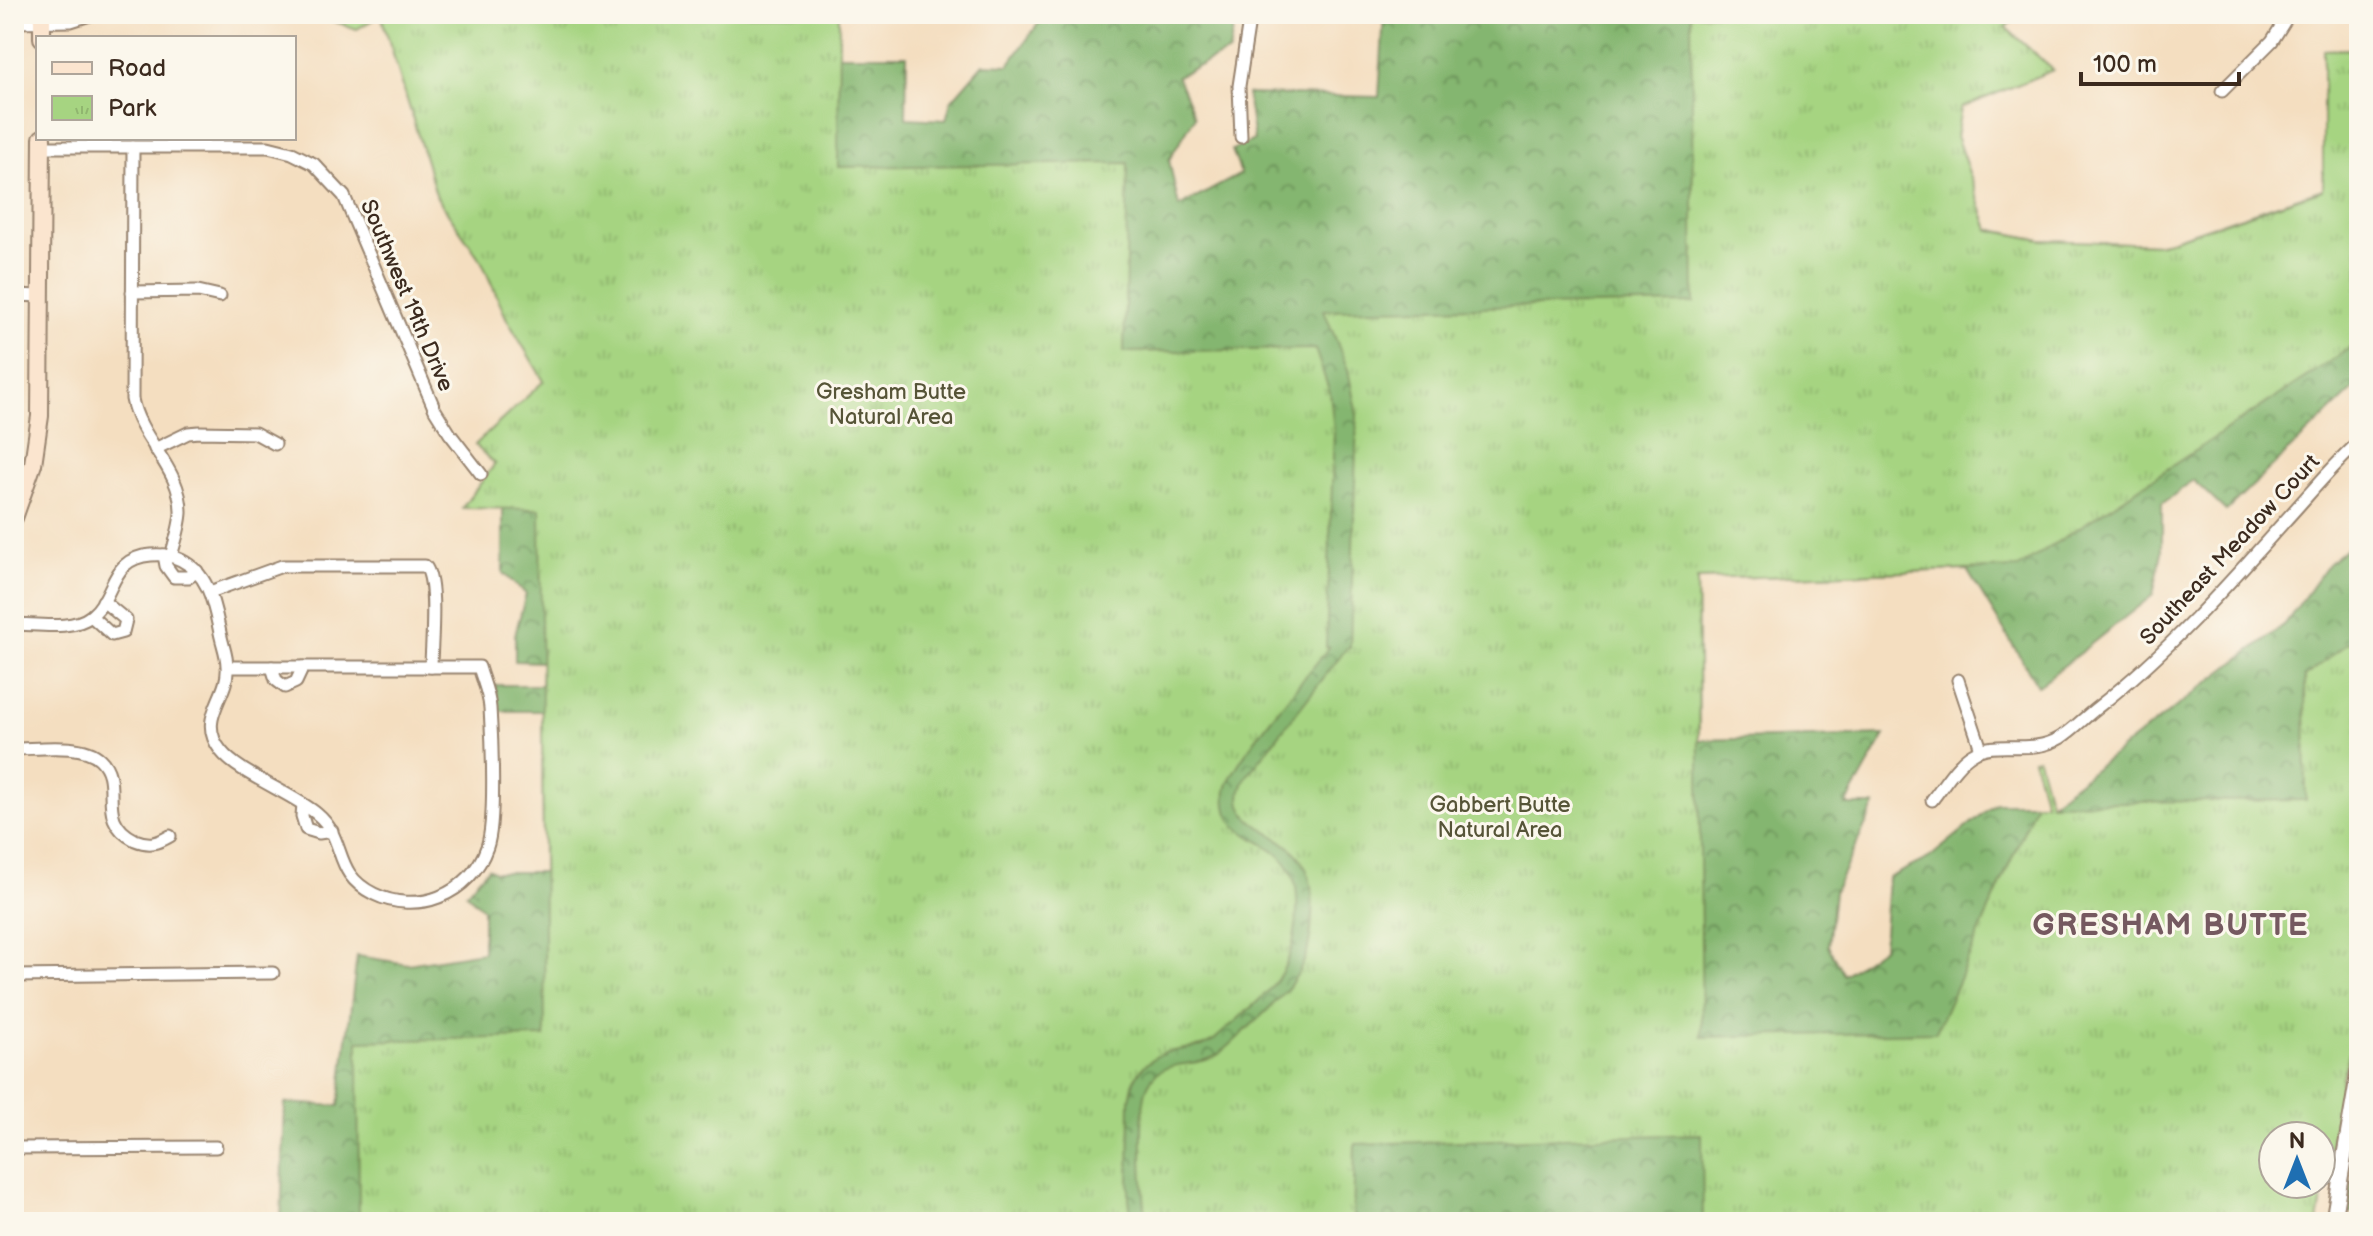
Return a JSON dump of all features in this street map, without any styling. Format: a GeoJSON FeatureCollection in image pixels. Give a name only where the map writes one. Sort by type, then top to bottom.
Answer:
{"type":"FeatureCollection","features":[{"type":"Feature","properties":{"kind":"main road"},"geometry":{"type":"LineString","coordinates":[[14,518],[30,472],[38,432],[42,143]]}},
{"type":"Feature","properties":{"kind":"street"},"geometry":{"type":"LineString","coordinates":[[14,22],[42,25],[93,14]]}},
{"type":"Feature","properties":{"kind":"street"},"geometry":{"type":"LineString","coordinates":[[1241,137],[1239,86],[1250,14]]}},
{"type":"Feature","properties":{"kind":"street"},"geometry":{"type":"LineString","coordinates":[[2222,91],[2272,41],[2289,14]]}},
{"type":"Feature","properties":{"kind":"street","name":"Southwest 19th Drive"},"geometry":{"type":"LineString","coordinates":[[42,143],[268,147],[292,153],[324,172],[337,186],[349,207],[435,410],[481,474]]}},
{"type":"Feature","properties":{"kind":"street"},"geometry":{"type":"LineString","coordinates":[[133,147],[132,399],[139,423],[174,479],[180,497],[180,518],[166,566],[174,577],[189,577],[197,571]]}},
{"type":"Feature","properties":{"kind":"street"},"geometry":{"type":"LineString","coordinates":[[132,292],[198,291],[220,296]]}},
{"type":"Feature","properties":{"kind":"street"},"geometry":{"type":"LineString","coordinates":[[14,295],[41,296]]}},
{"type":"Feature","properties":{"kind":"street"},"geometry":{"type":"LineString","coordinates":[[155,449],[188,433],[199,432],[255,433],[275,444]]}},
{"type":"Feature","properties":{"kind":"street","name":"Southeast Meadow Court"},"geometry":{"type":"LineString","coordinates":[[1981,749],[2036,747],[2048,744],[2069,731],[2155,659],[2359,442]]}},
{"type":"Feature","properties":{"kind":"street"},"geometry":{"type":"LineString","coordinates":[[14,624],[61,625],[91,616],[103,601],[115,576],[128,562],[145,556],[168,555],[197,571],[210,592],[228,667],[211,718],[216,744],[230,759],[324,820],[332,831],[351,879],[375,895],[410,902],[435,899],[470,877],[488,845],[491,817],[490,707],[479,667],[228,667]]}},
{"type":"Feature","properties":{"kind":"street"},"geometry":{"type":"LineString","coordinates":[[210,592],[282,566],[425,566],[429,571],[431,587],[431,667]]}},
{"type":"Feature","properties":{"kind":"street"},"geometry":{"type":"LineString","coordinates":[[91,616],[112,635],[123,632],[126,620],[103,601]]}},
{"type":"Feature","properties":{"kind":"street"},"geometry":{"type":"LineString","coordinates":[[272,667],[276,680],[285,687],[296,682],[303,667]]}},
{"type":"Feature","properties":{"kind":"street"},"geometry":{"type":"LineString","coordinates":[[1932,800],[1961,764],[1981,749],[1958,680]]}},
{"type":"Feature","properties":{"kind":"street"},"geometry":{"type":"LineString","coordinates":[[14,749],[76,749],[99,757],[109,773],[110,806],[116,824],[124,833],[147,844],[170,836]]}},
{"type":"Feature","properties":{"kind":"street"},"geometry":{"type":"LineString","coordinates":[[303,804],[302,816],[306,829],[319,833],[332,831]]}},
{"type":"Feature","properties":{"kind":"street"},"geometry":{"type":"LineString","coordinates":[[14,976],[273,973]]}},
{"type":"Feature","properties":{"kind":"street"},"geometry":{"type":"LineString","coordinates":[[2333,1222],[2359,1069]]}},
{"type":"Feature","properties":{"kind":"street"},"geometry":{"type":"LineString","coordinates":[[14,1148],[216,1147]]}},
{"type":"Feature","properties":{"kind":"green space"},"geometry":{"type":"Polygon","coordinates":[[[279,14],[839,14],[839,55],[907,55],[906,118],[946,120],[951,101],[983,64],[1009,65],[1045,14],[1236,14],[1229,52],[1177,76],[1195,117],[1169,160],[1179,207],[1241,174],[1232,150],[1254,140],[1247,94],[1379,97],[1384,14],[2023,14],[2005,27],[2053,70],[1961,108],[1956,136],[1989,229],[2041,240],[2158,244],[2323,189],[2323,50],[2359,49],[2359,384],[2226,511],[2193,480],[2162,504],[2162,552],[2153,595],[2038,686],[1967,570],[1697,579],[1699,740],[1885,735],[1846,805],[1875,805],[1834,892],[1828,946],[1844,975],[1883,947],[1888,878],[1929,858],[1996,803],[2050,803],[2285,624],[2328,564],[2359,537],[2359,847],[2354,854],[2359,857],[2357,1029],[2342,1076],[2335,1120],[2257,1120],[2257,1200],[2322,1200],[2318,1222],[281,1222],[285,1103],[339,1106],[357,956],[408,964],[483,952],[483,909],[466,893],[488,868],[495,872],[543,872],[542,711],[499,711],[495,685],[541,685],[542,662],[515,661],[515,635],[526,594],[503,573],[503,508],[462,508],[495,464],[475,445],[544,381],[507,319],[482,262],[437,197],[381,15],[357,29],[327,19],[279,18],[279,14]]]}},
{"type":"Feature","properties":{"kind":"green space","name":"Gresham Butte Natural Area"},"geometry":{"type":"Polygon","coordinates":[[[279,14],[839,14],[838,167],[1128,163],[1124,352],[1315,349],[1330,393],[1334,430],[1326,647],[1329,647],[1255,741],[1230,778],[1226,791],[1226,806],[1235,825],[1280,856],[1290,869],[1297,897],[1294,937],[1282,972],[1246,1012],[1214,1040],[1202,1046],[1155,1057],[1134,1080],[1130,1099],[1129,1198],[1132,1222],[359,1222],[358,1041],[545,1037],[540,509],[462,508],[495,464],[475,445],[544,381],[507,319],[482,262],[437,197],[381,15],[357,29],[327,19],[279,18],[279,14]]]}},
{"type":"Feature","properties":{"kind":"green space","name":"Gabbert Butte Natural Area"},"geometry":{"type":"Polygon","coordinates":[[[1691,14],[2023,14],[2005,27],[2053,70],[1961,108],[1956,136],[1989,230],[2041,240],[2159,244],[2323,190],[2323,50],[2359,49],[2359,342],[2018,568],[1697,579],[1702,1037],[1936,1032],[2036,803],[2045,803],[2033,759],[2038,758],[2050,803],[2306,800],[2305,677],[2359,634],[2359,847],[2354,854],[2359,857],[2359,1024],[2342,1076],[2335,1120],[2257,1120],[2257,1200],[2322,1200],[2318,1222],[1703,1222],[1702,1134],[1355,1144],[1353,1222],[1147,1222],[1142,1129],[1149,1083],[1162,1070],[1205,1060],[1231,1045],[1287,989],[1302,966],[1310,938],[1312,898],[1310,879],[1302,861],[1293,850],[1247,816],[1241,805],[1241,792],[1247,776],[1350,648],[1357,415],[1348,370],[1324,310],[1694,303],[1691,14]]]}},
{"type":"Feature","properties":{"kind":"green space"},"geometry":{"type":"Polygon","coordinates":[[[2359,1175],[2359,1213],[2348,1213],[2352,1181],[2359,1175]]]}},
{"type":"Feature","properties":{"kind":"district","name":"GRESHAM BUTTE"},"geometry":{"type":"Point","coordinates":[2171,925]}}]}
